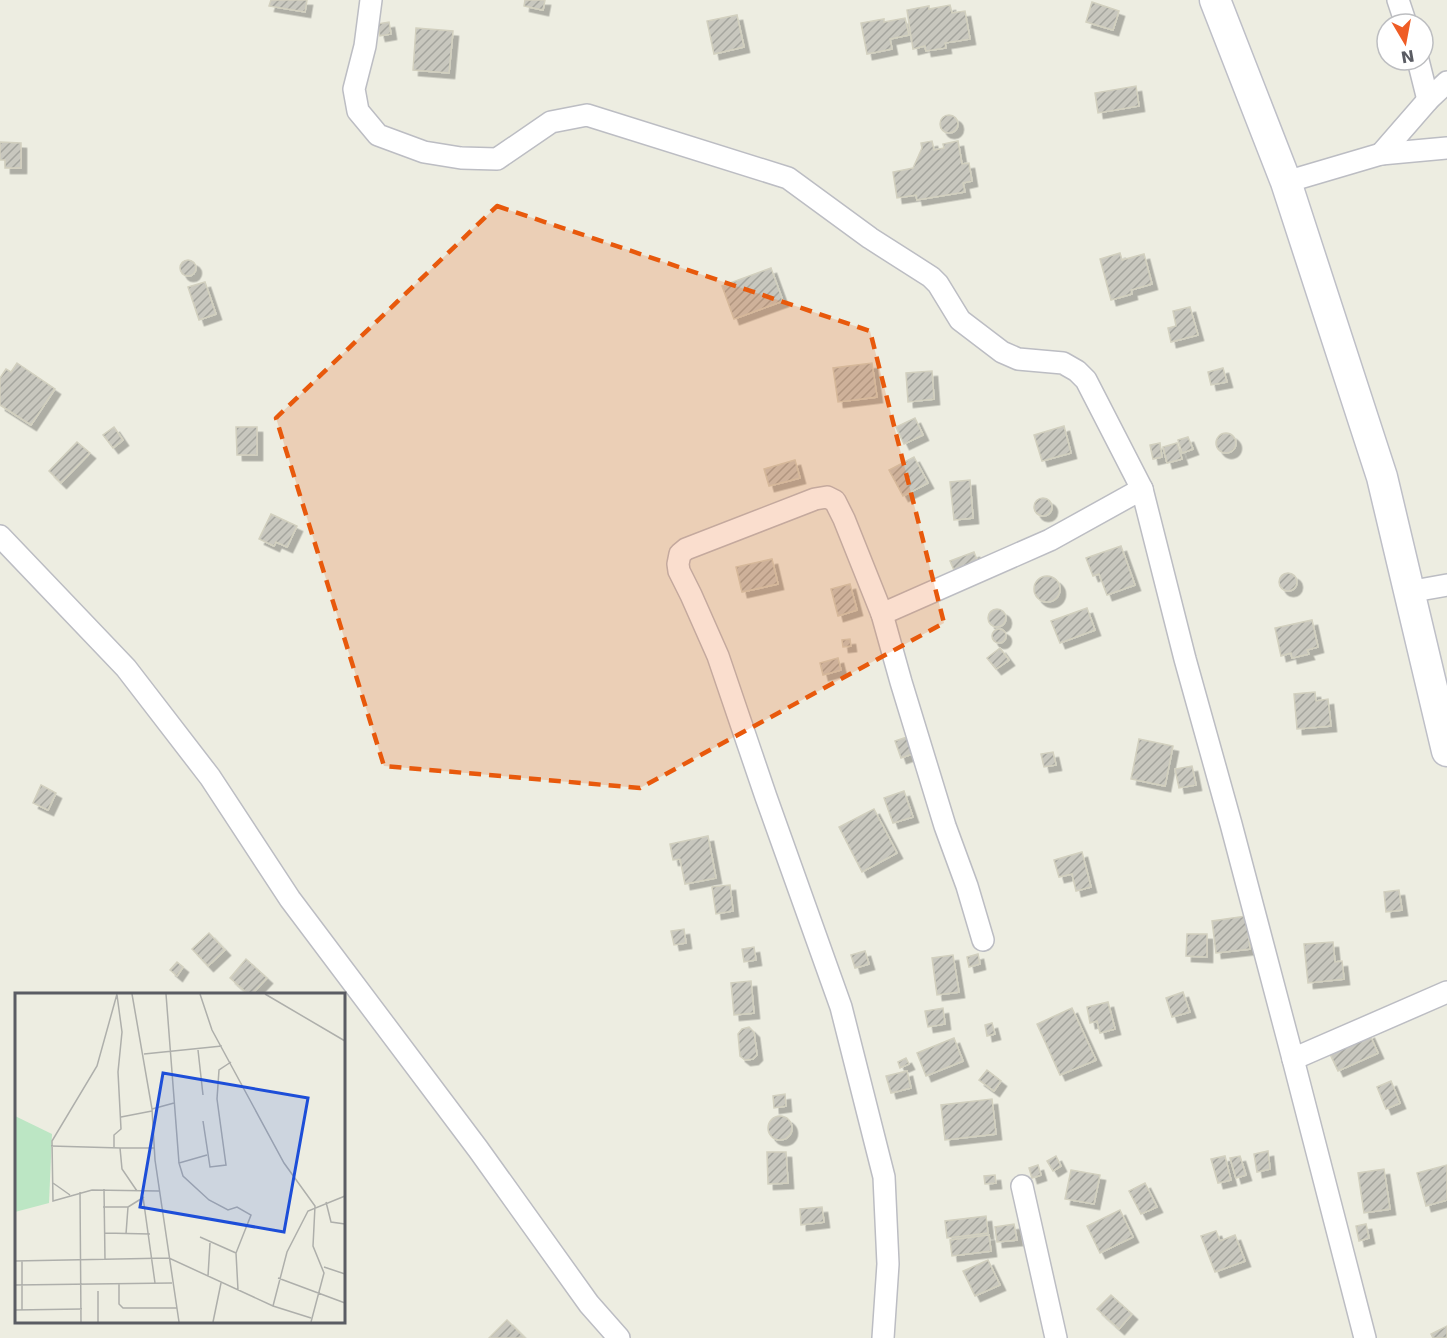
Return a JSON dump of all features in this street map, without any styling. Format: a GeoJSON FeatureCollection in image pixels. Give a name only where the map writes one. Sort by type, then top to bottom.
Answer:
{"type":"FeatureCollection","features":[{"type":"Feature","properties":{"kind":"street"},"geometry":{"type":"LineString","coordinates":[[371,0],[365,46],[354,89],[358,111],[378,135],[424,152],[461,158],[497,159],[551,122],[587,115],[788,178],[870,238],[931,277],[938,284],[960,320],[1002,352],[1018,359],[1063,363],[1077,371],[1091,388],[1142,489],[1365,1338]]}},
{"type":"Feature","properties":{"kind":"street"},"geometry":{"type":"LineString","coordinates":[[1215,0],[1286,182],[1382,477],[1447,751]]}},
{"type":"Feature","properties":{"kind":"street"},"geometry":{"type":"LineString","coordinates":[[1421,72],[1428,100]]}},
{"type":"Feature","properties":{"kind":"street"},"geometry":{"type":"LineString","coordinates":[[1381,154],[1428,100],[1447,82]]}},
{"type":"Feature","properties":{"kind":"street"},"geometry":{"type":"LineString","coordinates":[[1286,182],[1381,154],[1447,148]]}},
{"type":"Feature","properties":{"kind":"street"},"geometry":{"type":"LineString","coordinates":[[882,614],[1050,540],[1142,489]]}},
{"type":"Feature","properties":{"kind":"street"},"geometry":{"type":"LineString","coordinates":[[883,1338],[888,1264],[884,1177],[841,1007],[718,656],[679,571],[680,554],[686,549],[807,502],[827,497],[835,501],[882,614],[945,826],[967,886],[983,940]]}},
{"type":"Feature","properties":{"kind":"street"},"geometry":{"type":"LineString","coordinates":[[0,536],[126,668],[210,777],[290,899],[478,1149],[589,1304],[619,1338]]}},
{"type":"Feature","properties":{"kind":"street"},"geometry":{"type":"LineString","coordinates":[[1408,592],[1447,585]]}},
{"type":"Feature","properties":{"kind":"street"},"geometry":{"type":"LineString","coordinates":[[1293,1059],[1447,992]]}},
{"type":"Feature","properties":{"kind":"street"},"geometry":{"type":"LineString","coordinates":[[1022,1186],[1056,1338]]}},
{"type":"Feature","properties":{"kind":"highlighted area"},"geometry":{"type":"Polygon","coordinates":[[[497,206],[870,331],[944,623],[640,788],[384,766],[276,418],[497,206]]]}},
{"type":"Feature","properties":{"kind":"building"},"geometry":{"type":"Polygon","coordinates":[[[271,0],[307,0],[305,12],[269,6],[271,0]]]}},
{"type":"Feature","properties":{"kind":"building"},"geometry":{"type":"Polygon","coordinates":[[[525,0],[545,0],[543,10],[524,6],[525,0]]]}},
{"type":"Feature","properties":{"kind":"building"},"geometry":{"type":"Polygon","coordinates":[[[1092,2],[1119,11],[1113,30],[1086,22],[1092,2]]]}},
{"type":"Feature","properties":{"kind":"building"},"geometry":{"type":"Polygon","coordinates":[[[950,5],[952,13],[965,11],[970,39],[945,43],[946,48],[926,51],[925,46],[913,49],[907,10],[950,5]]]}},
{"type":"Feature","properties":{"kind":"building"},"geometry":{"type":"Polygon","coordinates":[[[737,15],[744,47],[714,54],[707,21],[737,15]]]}},
{"type":"Feature","properties":{"kind":"building"},"geometry":{"type":"Polygon","coordinates":[[[905,18],[909,35],[890,39],[892,49],[867,54],[861,23],[905,18]]]}},
{"type":"Feature","properties":{"kind":"building"},"geometry":{"type":"Polygon","coordinates":[[[389,22],[391,34],[380,36],[377,24],[389,22]]]}},
{"type":"Feature","properties":{"kind":"building"},"geometry":{"type":"Polygon","coordinates":[[[416,28],[453,31],[449,73],[413,70],[416,28]]]}},
{"type":"Feature","properties":{"kind":"building"},"geometry":{"type":"Polygon","coordinates":[[[1136,86],[1139,106],[1098,113],[1095,93],[1136,86]]]}},
{"type":"Feature","properties":{"kind":"building"},"geometry":{"type":"Polygon","coordinates":[[[945,115],[953,115],[958,120],[956,131],[945,133],[940,128],[940,120],[945,115]]]}},
{"type":"Feature","properties":{"kind":"building"},"geometry":{"type":"Polygon","coordinates":[[[932,141],[934,150],[944,148],[943,144],[958,141],[962,164],[969,163],[972,181],[963,183],[965,192],[917,200],[916,195],[897,198],[893,172],[913,168],[922,148],[921,143],[932,141]]]}},
{"type":"Feature","properties":{"kind":"building"},"geometry":{"type":"Polygon","coordinates":[[[0,142],[21,143],[21,168],[5,168],[5,160],[0,160],[0,142]]]}},
{"type":"Feature","properties":{"kind":"building"},"geometry":{"type":"Polygon","coordinates":[[[1120,253],[1122,260],[1144,254],[1152,284],[1131,290],[1132,294],[1111,300],[1100,259],[1120,253]]]}},
{"type":"Feature","properties":{"kind":"building"},"geometry":{"type":"Polygon","coordinates":[[[185,260],[191,260],[196,268],[194,274],[185,276],[180,271],[180,265],[185,260]]]}},
{"type":"Feature","properties":{"kind":"building"},"geometry":{"type":"Polygon","coordinates":[[[771,268],[783,301],[734,319],[722,286],[771,268]]]}},
{"type":"Feature","properties":{"kind":"building"},"geometry":{"type":"Polygon","coordinates":[[[205,282],[216,314],[199,320],[188,287],[205,282]]]}},
{"type":"Feature","properties":{"kind":"building"},"geometry":{"type":"Polygon","coordinates":[[[1190,307],[1198,335],[1171,342],[1168,328],[1176,326],[1173,311],[1190,307]]]}},
{"type":"Feature","properties":{"kind":"building"},"geometry":{"type":"Polygon","coordinates":[[[17,363],[55,389],[31,425],[0,405],[0,378],[6,369],[11,372],[17,363]]]}},
{"type":"Feature","properties":{"kind":"building"},"geometry":{"type":"Polygon","coordinates":[[[872,363],[877,397],[838,402],[833,368],[872,363]]]}},
{"type":"Feature","properties":{"kind":"building"},"geometry":{"type":"Polygon","coordinates":[[[1223,368],[1227,382],[1211,385],[1208,372],[1223,368]]]}},
{"type":"Feature","properties":{"kind":"building"},"geometry":{"type":"Polygon","coordinates":[[[932,371],[934,399],[908,402],[906,373],[932,371]]]}},
{"type":"Feature","properties":{"kind":"building"},"geometry":{"type":"Polygon","coordinates":[[[915,418],[923,435],[904,444],[896,427],[915,418]]]}},
{"type":"Feature","properties":{"kind":"building"},"geometry":{"type":"Polygon","coordinates":[[[1064,426],[1071,453],[1042,461],[1034,435],[1064,426]]]}},
{"type":"Feature","properties":{"kind":"building"},"geometry":{"type":"Polygon","coordinates":[[[114,427],[123,440],[113,448],[103,435],[114,427]]]}},
{"type":"Feature","properties":{"kind":"building"},"geometry":{"type":"Polygon","coordinates":[[[236,427],[257,427],[257,455],[237,455],[236,427]]]}},
{"type":"Feature","properties":{"kind":"building"},"geometry":{"type":"Polygon","coordinates":[[[1222,433],[1230,433],[1236,439],[1236,447],[1230,453],[1222,453],[1216,447],[1216,439],[1222,433]]]}},
{"type":"Feature","properties":{"kind":"building"},"geometry":{"type":"Polygon","coordinates":[[[1188,437],[1193,449],[1182,453],[1178,440],[1188,437]]]}},
{"type":"Feature","properties":{"kind":"building"},"geometry":{"type":"Polygon","coordinates":[[[77,442],[90,453],[61,483],[49,471],[77,442]]]}},
{"type":"Feature","properties":{"kind":"building"},"geometry":{"type":"Polygon","coordinates":[[[1160,443],[1162,457],[1153,459],[1150,445],[1160,443]]]}},
{"type":"Feature","properties":{"kind":"building"},"geometry":{"type":"Polygon","coordinates":[[[1177,443],[1182,459],[1167,463],[1163,447],[1177,443]]]}},
{"type":"Feature","properties":{"kind":"building"},"geometry":{"type":"Polygon","coordinates":[[[914,457],[928,483],[903,496],[889,470],[914,457]]]}},
{"type":"Feature","properties":{"kind":"building"},"geometry":{"type":"Polygon","coordinates":[[[795,460],[800,478],[769,486],[764,469],[795,460]]]}},
{"type":"Feature","properties":{"kind":"building"},"geometry":{"type":"Polygon","coordinates":[[[970,480],[973,518],[954,520],[950,482],[970,480]]]}},
{"type":"Feature","properties":{"kind":"building"},"geometry":{"type":"Polygon","coordinates":[[[1043,498],[1051,503],[1052,507],[1047,515],[1043,516],[1035,511],[1034,507],[1039,499],[1043,498]]]}},
{"type":"Feature","properties":{"kind":"building"},"geometry":{"type":"Polygon","coordinates":[[[271,514],[297,526],[287,547],[276,542],[274,546],[259,539],[271,514]]]}},
{"type":"Feature","properties":{"kind":"building"},"geometry":{"type":"Polygon","coordinates":[[[1121,546],[1135,585],[1107,595],[1099,574],[1093,576],[1086,558],[1121,546]]]}},
{"type":"Feature","properties":{"kind":"building"},"geometry":{"type":"Polygon","coordinates":[[[974,552],[979,565],[956,575],[950,561],[974,552]]]}},
{"type":"Feature","properties":{"kind":"building"},"geometry":{"type":"Polygon","coordinates":[[[772,559],[778,584],[742,592],[736,567],[772,559]]]}},
{"type":"Feature","properties":{"kind":"building"},"geometry":{"type":"Polygon","coordinates":[[[1288,573],[1294,576],[1297,582],[1294,588],[1288,591],[1282,588],[1279,582],[1282,576],[1288,573]]]}},
{"type":"Feature","properties":{"kind":"building"},"geometry":{"type":"Polygon","coordinates":[[[1047,576],[1056,580],[1060,589],[1056,598],[1047,602],[1038,598],[1034,589],[1038,580],[1047,576]]]}},
{"type":"Feature","properties":{"kind":"building"},"geometry":{"type":"Polygon","coordinates":[[[850,584],[857,610],[838,616],[831,589],[850,584]]]}},
{"type":"Feature","properties":{"kind":"building"},"geometry":{"type":"Polygon","coordinates":[[[1087,608],[1095,630],[1060,643],[1051,621],[1087,608]]]}},
{"type":"Feature","properties":{"kind":"building"},"geometry":{"type":"Polygon","coordinates":[[[997,609],[1003,612],[1006,618],[1003,624],[997,627],[991,624],[988,618],[991,612],[997,609]]]}},
{"type":"Feature","properties":{"kind":"building"},"geometry":{"type":"Polygon","coordinates":[[[1312,620],[1318,647],[1307,650],[1309,654],[1292,658],[1291,653],[1281,656],[1275,628],[1312,620]]]}},
{"type":"Feature","properties":{"kind":"building"},"geometry":{"type":"Polygon","coordinates":[[[999,629],[1004,631],[1006,636],[1004,641],[999,643],[994,641],[992,636],[994,631],[999,629]]]}},
{"type":"Feature","properties":{"kind":"building"},"geometry":{"type":"Polygon","coordinates":[[[850,639],[851,646],[843,647],[842,640],[850,639]]]}},
{"type":"Feature","properties":{"kind":"building"},"geometry":{"type":"Polygon","coordinates":[[[1000,648],[1009,660],[996,669],[987,658],[1000,648]]]}},
{"type":"Feature","properties":{"kind":"building"},"geometry":{"type":"Polygon","coordinates":[[[838,658],[841,670],[823,675],[820,663],[838,658]]]}},
{"type":"Feature","properties":{"kind":"building"},"geometry":{"type":"Polygon","coordinates":[[[1315,692],[1316,701],[1328,699],[1331,726],[1297,729],[1294,694],[1315,692]]]}},
{"type":"Feature","properties":{"kind":"building"},"geometry":{"type":"Polygon","coordinates":[[[910,736],[915,753],[901,758],[895,741],[910,736]]]}},
{"type":"Feature","properties":{"kind":"building"},"geometry":{"type":"Polygon","coordinates":[[[1139,739],[1173,746],[1165,786],[1131,779],[1139,739]]]}},
{"type":"Feature","properties":{"kind":"building"},"geometry":{"type":"Polygon","coordinates":[[[1053,752],[1056,765],[1044,767],[1041,754],[1053,752]]]}},
{"type":"Feature","properties":{"kind":"building"},"geometry":{"type":"Polygon","coordinates":[[[1192,766],[1196,785],[1179,788],[1175,769],[1192,766]]]}},
{"type":"Feature","properties":{"kind":"building"},"geometry":{"type":"Polygon","coordinates":[[[41,785],[56,793],[48,810],[33,803],[41,785]]]}},
{"type":"Feature","properties":{"kind":"building"},"geometry":{"type":"Polygon","coordinates":[[[904,791],[913,817],[893,823],[884,798],[904,791]]]}},
{"type":"Feature","properties":{"kind":"building"},"geometry":{"type":"Polygon","coordinates":[[[874,809],[897,853],[862,872],[839,827],[874,809]]]}},
{"type":"Feature","properties":{"kind":"building"},"geometry":{"type":"Polygon","coordinates":[[[708,836],[716,878],[685,884],[680,859],[673,860],[670,844],[708,836]]]}},
{"type":"Feature","properties":{"kind":"building"},"geometry":{"type":"Polygon","coordinates":[[[1082,852],[1091,887],[1076,891],[1072,874],[1059,877],[1054,860],[1082,852]]]}},
{"type":"Feature","properties":{"kind":"building"},"geometry":{"type":"Polygon","coordinates":[[[730,885],[733,911],[716,914],[712,887],[730,885]]]}},
{"type":"Feature","properties":{"kind":"building"},"geometry":{"type":"Polygon","coordinates":[[[1399,890],[1402,910],[1386,912],[1384,892],[1399,890]]]}},
{"type":"Feature","properties":{"kind":"building"},"geometry":{"type":"Polygon","coordinates":[[[1246,916],[1250,949],[1216,953],[1212,921],[1246,916]]]}},
{"type":"Feature","properties":{"kind":"building"},"geometry":{"type":"Polygon","coordinates":[[[684,929],[686,943],[674,945],[671,931],[684,929]]]}},
{"type":"Feature","properties":{"kind":"building"},"geometry":{"type":"Polygon","coordinates":[[[209,933],[225,950],[208,966],[192,949],[209,933]]]}},
{"type":"Feature","properties":{"kind":"building"},"geometry":{"type":"Polygon","coordinates":[[[1187,934],[1207,934],[1207,957],[1186,956],[1187,934]]]}},
{"type":"Feature","properties":{"kind":"building"},"geometry":{"type":"Polygon","coordinates":[[[1333,942],[1335,962],[1342,961],[1344,979],[1308,983],[1304,944],[1333,942]]]}},
{"type":"Feature","properties":{"kind":"building"},"geometry":{"type":"Polygon","coordinates":[[[754,947],[756,960],[744,962],[742,949],[754,947]]]}},
{"type":"Feature","properties":{"kind":"building"},"geometry":{"type":"Polygon","coordinates":[[[865,951],[869,964],[855,968],[851,955],[865,951]]]}},
{"type":"Feature","properties":{"kind":"building"},"geometry":{"type":"Polygon","coordinates":[[[978,954],[980,964],[969,967],[967,957],[978,954]]]}},
{"type":"Feature","properties":{"kind":"building"},"geometry":{"type":"Polygon","coordinates":[[[953,955],[959,992],[937,995],[932,958],[953,955]]]}},
{"type":"Feature","properties":{"kind":"building"},"geometry":{"type":"Polygon","coordinates":[[[246,959],[267,978],[253,993],[247,993],[230,978],[246,959]]]}},
{"type":"Feature","properties":{"kind":"building"},"geometry":{"type":"Polygon","coordinates":[[[177,962],[183,967],[177,976],[170,970],[177,962]]]}},
{"type":"Feature","properties":{"kind":"building"},"geometry":{"type":"Polygon","coordinates":[[[751,981],[754,1013],[734,1015],[731,983],[751,981]]]}},
{"type":"Feature","properties":{"kind":"building"},"geometry":{"type":"Polygon","coordinates":[[[1183,992],[1190,1012],[1172,1017],[1166,998],[1183,992]]]}},
{"type":"Feature","properties":{"kind":"building"},"geometry":{"type":"Polygon","coordinates":[[[1108,1002],[1115,1029],[1100,1033],[1097,1021],[1090,1023],[1087,1007],[1108,1002]]]}},
{"type":"Feature","properties":{"kind":"building"},"geometry":{"type":"Polygon","coordinates":[[[943,1008],[945,1024],[928,1027],[925,1011],[943,1008]]]}},
{"type":"Feature","properties":{"kind":"building"},"geometry":{"type":"Polygon","coordinates":[[[1072,1008],[1096,1060],[1060,1075],[1037,1024],[1072,1008]]]}},
{"type":"Feature","properties":{"kind":"building"},"geometry":{"type":"Polygon","coordinates":[[[992,1023],[995,1034],[987,1036],[985,1025],[992,1023]]]}},
{"type":"Feature","properties":{"kind":"building"},"geometry":{"type":"Polygon","coordinates":[[[749,1027],[754,1032],[757,1055],[753,1059],[745,1060],[740,1056],[738,1034],[742,1029],[749,1027]]]}},
{"type":"Feature","properties":{"kind":"building"},"geometry":{"type":"Polygon","coordinates":[[[1369,1033],[1378,1053],[1338,1071],[1329,1052],[1369,1033]]]}},
{"type":"Feature","properties":{"kind":"building"},"geometry":{"type":"Polygon","coordinates":[[[954,1038],[963,1061],[926,1076],[917,1053],[954,1038]]]}},
{"type":"Feature","properties":{"kind":"building"},"geometry":{"type":"Polygon","coordinates":[[[906,1058],[909,1064],[900,1068],[898,1062],[906,1058]]]}},
{"type":"Feature","properties":{"kind":"building"},"geometry":{"type":"Polygon","coordinates":[[[987,1070],[1001,1081],[994,1091],[979,1080],[987,1070]]]}},
{"type":"Feature","properties":{"kind":"building"},"geometry":{"type":"Polygon","coordinates":[[[907,1071],[911,1088],[891,1093],[886,1076],[907,1071]]]}},
{"type":"Feature","properties":{"kind":"building"},"geometry":{"type":"Polygon","coordinates":[[[1391,1081],[1400,1103],[1386,1109],[1377,1087],[1391,1081]]]}},
{"type":"Feature","properties":{"kind":"building"},"geometry":{"type":"Polygon","coordinates":[[[785,1094],[786,1106],[774,1108],[773,1096],[785,1094]]]}},
{"type":"Feature","properties":{"kind":"building"},"geometry":{"type":"Polygon","coordinates":[[[992,1099],[996,1134],[945,1140],[941,1105],[992,1099]]]}},
{"type":"Feature","properties":{"kind":"building"},"geometry":{"type":"Polygon","coordinates":[[[780,1116],[789,1119],[792,1128],[789,1137],[780,1140],[771,1137],[768,1128],[771,1119],[780,1116]]]}},
{"type":"Feature","properties":{"kind":"building"},"geometry":{"type":"Polygon","coordinates":[[[1268,1151],[1270,1169],[1257,1172],[1254,1154],[1268,1151]]]}},
{"type":"Feature","properties":{"kind":"building"},"geometry":{"type":"Polygon","coordinates":[[[767,1152],[786,1152],[788,1183],[768,1184],[767,1152]]]}},
{"type":"Feature","properties":{"kind":"building"},"geometry":{"type":"Polygon","coordinates":[[[1056,1156],[1061,1166],[1053,1171],[1047,1161],[1056,1156]]]}},
{"type":"Feature","properties":{"kind":"building"},"geometry":{"type":"Polygon","coordinates":[[[1225,1156],[1231,1180],[1218,1183],[1211,1159],[1225,1156]]]}},
{"type":"Feature","properties":{"kind":"building"},"geometry":{"type":"Polygon","coordinates":[[[1240,1156],[1246,1175],[1236,1178],[1230,1158],[1240,1156]]]}},
{"type":"Feature","properties":{"kind":"building"},"geometry":{"type":"Polygon","coordinates":[[[1038,1165],[1041,1175],[1032,1178],[1029,1168],[1038,1165]]]}},
{"type":"Feature","properties":{"kind":"building"},"geometry":{"type":"Polygon","coordinates":[[[1447,1165],[1447,1200],[1426,1206],[1417,1173],[1447,1165]]]}},
{"type":"Feature","properties":{"kind":"building"},"geometry":{"type":"Polygon","coordinates":[[[1384,1169],[1390,1209],[1364,1213],[1358,1173],[1384,1169]]]}},
{"type":"Feature","properties":{"kind":"building"},"geometry":{"type":"Polygon","coordinates":[[[1071,1170],[1100,1175],[1094,1204],[1065,1199],[1071,1170]]]}},
{"type":"Feature","properties":{"kind":"building"},"geometry":{"type":"Polygon","coordinates":[[[995,1175],[996,1183],[985,1184],[984,1176],[995,1175]]]}},
{"type":"Feature","properties":{"kind":"building"},"geometry":{"type":"Polygon","coordinates":[[[1145,1183],[1157,1207],[1141,1214],[1129,1191],[1145,1183]]]}},
{"type":"Feature","properties":{"kind":"building"},"geometry":{"type":"Polygon","coordinates":[[[822,1207],[824,1222],[801,1225],[800,1209],[822,1207]]]}},
{"type":"Feature","properties":{"kind":"building"},"geometry":{"type":"Polygon","coordinates":[[[1120,1210],[1133,1237],[1100,1253],[1087,1226],[1120,1210]]]}},
{"type":"Feature","properties":{"kind":"building"},"geometry":{"type":"Polygon","coordinates":[[[986,1216],[988,1233],[947,1238],[945,1221],[986,1216]]]}},
{"type":"Feature","properties":{"kind":"building"},"geometry":{"type":"Polygon","coordinates":[[[1014,1224],[1017,1240],[997,1242],[995,1227],[1014,1224]]]}},
{"type":"Feature","properties":{"kind":"building"},"geometry":{"type":"Polygon","coordinates":[[[1366,1224],[1369,1238],[1359,1241],[1356,1226],[1366,1224]]]}},
{"type":"Feature","properties":{"kind":"building"},"geometry":{"type":"Polygon","coordinates":[[[1216,1231],[1220,1241],[1235,1235],[1245,1261],[1215,1272],[1201,1236],[1216,1231]]]}},
{"type":"Feature","properties":{"kind":"building"},"geometry":{"type":"Polygon","coordinates":[[[989,1235],[991,1251],[952,1256],[950,1240],[989,1235]]]}},
{"type":"Feature","properties":{"kind":"building"},"geometry":{"type":"Polygon","coordinates":[[[988,1260],[1000,1285],[975,1296],[963,1271],[988,1260]]]}},
{"type":"Feature","properties":{"kind":"building"},"geometry":{"type":"Polygon","coordinates":[[[1111,1295],[1132,1314],[1119,1329],[1097,1309],[1111,1295]]]}},
{"type":"Feature","properties":{"kind":"building"},"geometry":{"type":"Polygon","coordinates":[[[507,1320],[525,1338],[489,1338],[507,1320]]]}},
{"type":"Feature","properties":{"kind":"building"},"geometry":{"type":"Polygon","coordinates":[[[1447,1326],[1447,1338],[1433,1338],[1431,1334],[1447,1326]]]}}]}
